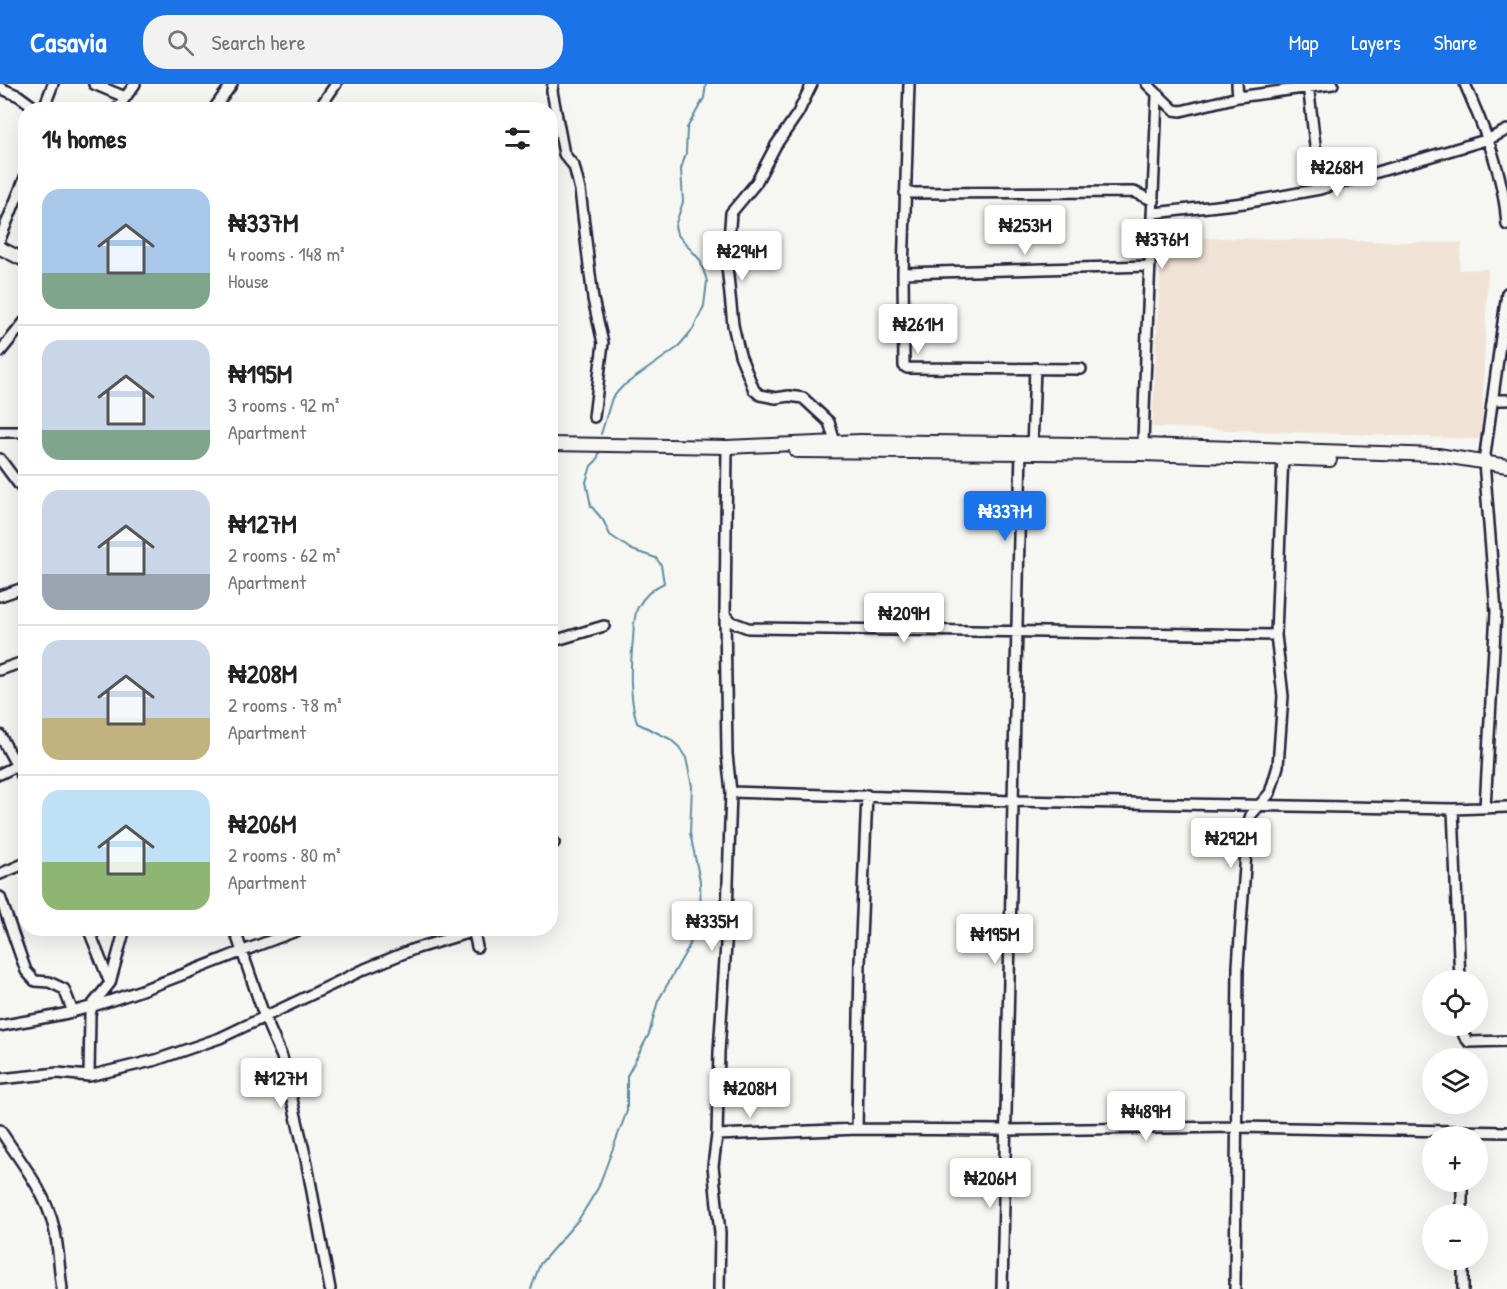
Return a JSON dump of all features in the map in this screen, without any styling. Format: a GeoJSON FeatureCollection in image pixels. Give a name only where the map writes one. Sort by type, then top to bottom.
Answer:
{"type":"FeatureCollection","features":[{"type":"Feature","properties":{"kind":"main road"},"geometry":{"type":"LineString","coordinates":[[0,248],[18,257]]}},
{"type":"Feature","properties":{"kind":"main road"},"geometry":{"type":"LineString","coordinates":[[558,444],[727,447],[835,442],[1283,454]]}},
{"type":"Feature","properties":{"kind":"main road"},"geometry":{"type":"LineString","coordinates":[[771,446],[798,451],[1143,445],[1507,465]]}},
{"type":"Feature","properties":{"kind":"street"},"geometry":{"type":"LineString","coordinates":[[46,102],[53,84]]}},
{"type":"Feature","properties":{"kind":"street"},"geometry":{"type":"LineString","coordinates":[[94,84],[124,97]]}},
{"type":"Feature","properties":{"kind":"street"},"geometry":{"type":"LineString","coordinates":[[121,102],[135,84]]}},
{"type":"Feature","properties":{"kind":"street"},"geometry":{"type":"LineString","coordinates":[[219,102],[232,84]]}},
{"type":"Feature","properties":{"kind":"street"},"geometry":{"type":"LineString","coordinates":[[324,102],[336,84]]}},
{"type":"Feature","properties":{"kind":"street"},"geometry":{"type":"LineString","coordinates":[[553,84],[554,102]]}},
{"type":"Feature","properties":{"kind":"street"},"geometry":{"type":"LineString","coordinates":[[812,84],[798,113],[776,145],[756,183],[731,213],[729,285],[733,325],[740,355],[754,390],[776,398],[789,396],[803,398],[829,422],[835,442]]}},
{"type":"Feature","properties":{"kind":"street"},"geometry":{"type":"LineString","coordinates":[[909,84],[903,273],[903,366],[907,368],[1081,369]]}},
{"type":"Feature","properties":{"kind":"street"},"geometry":{"type":"LineString","coordinates":[[1147,84],[1174,110],[1181,111],[1238,97],[1333,84]]}},
{"type":"Feature","properties":{"kind":"street"},"geometry":{"type":"LineString","coordinates":[[1237,84],[1238,97]]}},
{"type":"Feature","properties":{"kind":"street"},"geometry":{"type":"LineString","coordinates":[[1465,84],[1488,139],[1503,187],[1507,225]]}},
{"type":"Feature","properties":{"kind":"street"},"geometry":{"type":"LineString","coordinates":[[1308,86],[1320,189]]}},
{"type":"Feature","properties":{"kind":"street"},"geometry":{"type":"LineString","coordinates":[[0,88],[27,102]]}},
{"type":"Feature","properties":{"kind":"street"},"geometry":{"type":"LineString","coordinates":[[1143,445],[1148,266],[1154,213],[1157,95]]}},
{"type":"Feature","properties":{"kind":"street"},"geometry":{"type":"LineString","coordinates":[[558,122],[564,154],[574,166],[580,190],[593,299],[603,343],[594,417]]}},
{"type":"Feature","properties":{"kind":"street"},"geometry":{"type":"LineString","coordinates":[[1154,213],[1244,202],[1320,189],[1488,139],[1507,130]]}},
{"type":"Feature","properties":{"kind":"street"},"geometry":{"type":"LineString","coordinates":[[905,193],[1134,192],[1154,201]]}},
{"type":"Feature","properties":{"kind":"street"},"geometry":{"type":"LineString","coordinates":[[0,239],[18,195]]}},
{"type":"Feature","properties":{"kind":"street"},"geometry":{"type":"LineString","coordinates":[[903,273],[1148,266]]}},
{"type":"Feature","properties":{"kind":"street"},"geometry":{"type":"LineString","coordinates":[[1485,808],[1496,612],[1490,508],[1484,462],[1506,315],[1507,293]]}},
{"type":"Feature","properties":{"kind":"street"},"geometry":{"type":"LineString","coordinates":[[0,350],[18,329]]}},
{"type":"Feature","properties":{"kind":"street"},"geometry":{"type":"LineString","coordinates":[[1002,1289],[1017,632],[1027,448],[1035,368]]}},
{"type":"Feature","properties":{"kind":"street"},"geometry":{"type":"LineString","coordinates":[[1493,400],[1507,400]]}},
{"type":"Feature","properties":{"kind":"street"},"geometry":{"type":"LineString","coordinates":[[0,432],[18,432]]}},
{"type":"Feature","properties":{"kind":"street"},"geometry":{"type":"LineString","coordinates":[[719,1289],[720,1233],[713,1166],[717,1135],[731,792],[727,754],[725,614],[727,447]]}},
{"type":"Feature","properties":{"kind":"street"},"geometry":{"type":"LineString","coordinates":[[1235,1289],[1238,966],[1247,832],[1251,815],[1270,793],[1278,766],[1283,681],[1276,635],[1283,454]]}},
{"type":"Feature","properties":{"kind":"street"},"geometry":{"type":"LineString","coordinates":[[0,459],[18,483]]}},
{"type":"Feature","properties":{"kind":"street"},"geometry":{"type":"LineString","coordinates":[[0,596],[18,590]]}},
{"type":"Feature","properties":{"kind":"street"},"geometry":{"type":"LineString","coordinates":[[725,614],[732,622],[748,628],[1276,635]]}},
{"type":"Feature","properties":{"kind":"street"},"geometry":{"type":"LineString","coordinates":[[558,640],[604,626]]}},
{"type":"Feature","properties":{"kind":"street"},"geometry":{"type":"LineString","coordinates":[[0,670],[18,664]]}},
{"type":"Feature","properties":{"kind":"street"},"geometry":{"type":"LineString","coordinates":[[0,735],[18,759]]}},
{"type":"Feature","properties":{"kind":"street"},"geometry":{"type":"LineString","coordinates":[[0,774],[18,765]]}},
{"type":"Feature","properties":{"kind":"street"},"geometry":{"type":"LineString","coordinates":[[731,792],[1012,801],[1453,809],[1507,807]]}},
{"type":"Feature","properties":{"kind":"street"},"geometry":{"type":"LineString","coordinates":[[857,1129],[860,963],[867,795]]}},
{"type":"Feature","properties":{"kind":"street"},"geometry":{"type":"LineString","coordinates":[[1453,809],[1460,970]]}},
{"type":"Feature","properties":{"kind":"street"},"geometry":{"type":"LineString","coordinates":[[0,874],[18,866]]}},
{"type":"Feature","properties":{"kind":"street"},"geometry":{"type":"LineString","coordinates":[[0,897],[26,971],[35,981],[49,982],[64,989],[73,1012]]}},
{"type":"Feature","properties":{"kind":"street"},"geometry":{"type":"LineString","coordinates":[[91,936],[110,983]]}},
{"type":"Feature","properties":{"kind":"street"},"geometry":{"type":"LineString","coordinates":[[89,1076],[90,1014],[93,1004],[110,983],[123,936]]}},
{"type":"Feature","properties":{"kind":"street"},"geometry":{"type":"LineString","coordinates":[[237,936],[265,1017],[282,1057],[306,1159],[330,1289]]}},
{"type":"Feature","properties":{"kind":"street"},"geometry":{"type":"LineString","coordinates":[[0,1026],[73,1012],[150,987],[282,936]]}},
{"type":"Feature","properties":{"kind":"street"},"geometry":{"type":"LineString","coordinates":[[0,1079],[58,1073],[89,1076],[156,1060],[220,1038],[394,957],[455,936]]}},
{"type":"Feature","properties":{"kind":"street"},"geometry":{"type":"LineString","coordinates":[[474,936],[477,947]]}},
{"type":"Feature","properties":{"kind":"street"},"geometry":{"type":"LineString","coordinates":[[1464,1036],[1469,1042],[1507,1041]]}},
{"type":"Feature","properties":{"kind":"street"},"geometry":{"type":"LineString","coordinates":[[717,1135],[857,1129],[1237,1127],[1422,1134]]}},
{"type":"Feature","properties":{"kind":"street"},"geometry":{"type":"LineString","coordinates":[[0,1130],[31,1175],[45,1202],[54,1228],[62,1289]]}},
{"type":"Feature","properties":{"kind":"street"},"geometry":{"type":"LineString","coordinates":[[1488,1133],[1507,1132]]}},
{"type":"Feature","properties":{"kind":"street"},"geometry":{"type":"LineString","coordinates":[[1463,1270],[1463,1289]]}},
{"type":"Feature","properties":{"kind":"shaded area"},"geometry":{"type":"Polygon","coordinates":[[[1162,237],[1462,243],[1459,270],[1488,269],[1481,439],[1152,427],[1162,237]]]}},
{"type":"Feature","properties":{"kind":"waterway"},"geometry":{"type":"LineString","coordinates":[[601,434],[612,398],[623,386],[677,348],[693,329],[704,306],[707,281],[700,260],[677,234],[675,226],[683,202],[681,169],[686,153],[687,128],[704,98],[706,84]]}},
{"type":"Feature","properties":{"kind":"waterway"},"geometry":{"type":"LineString","coordinates":[[531,1289],[540,1264],[579,1219],[598,1188],[627,1111],[627,1076],[649,1034],[658,1001],[688,948],[701,915],[700,881],[690,833],[692,786],[686,758],[670,739],[637,723],[631,692],[635,615],[646,596],[664,583],[661,565],[656,558],[632,550],[610,535],[603,520],[591,506],[586,482],[591,466],[597,460],[600,450]]}}]}
